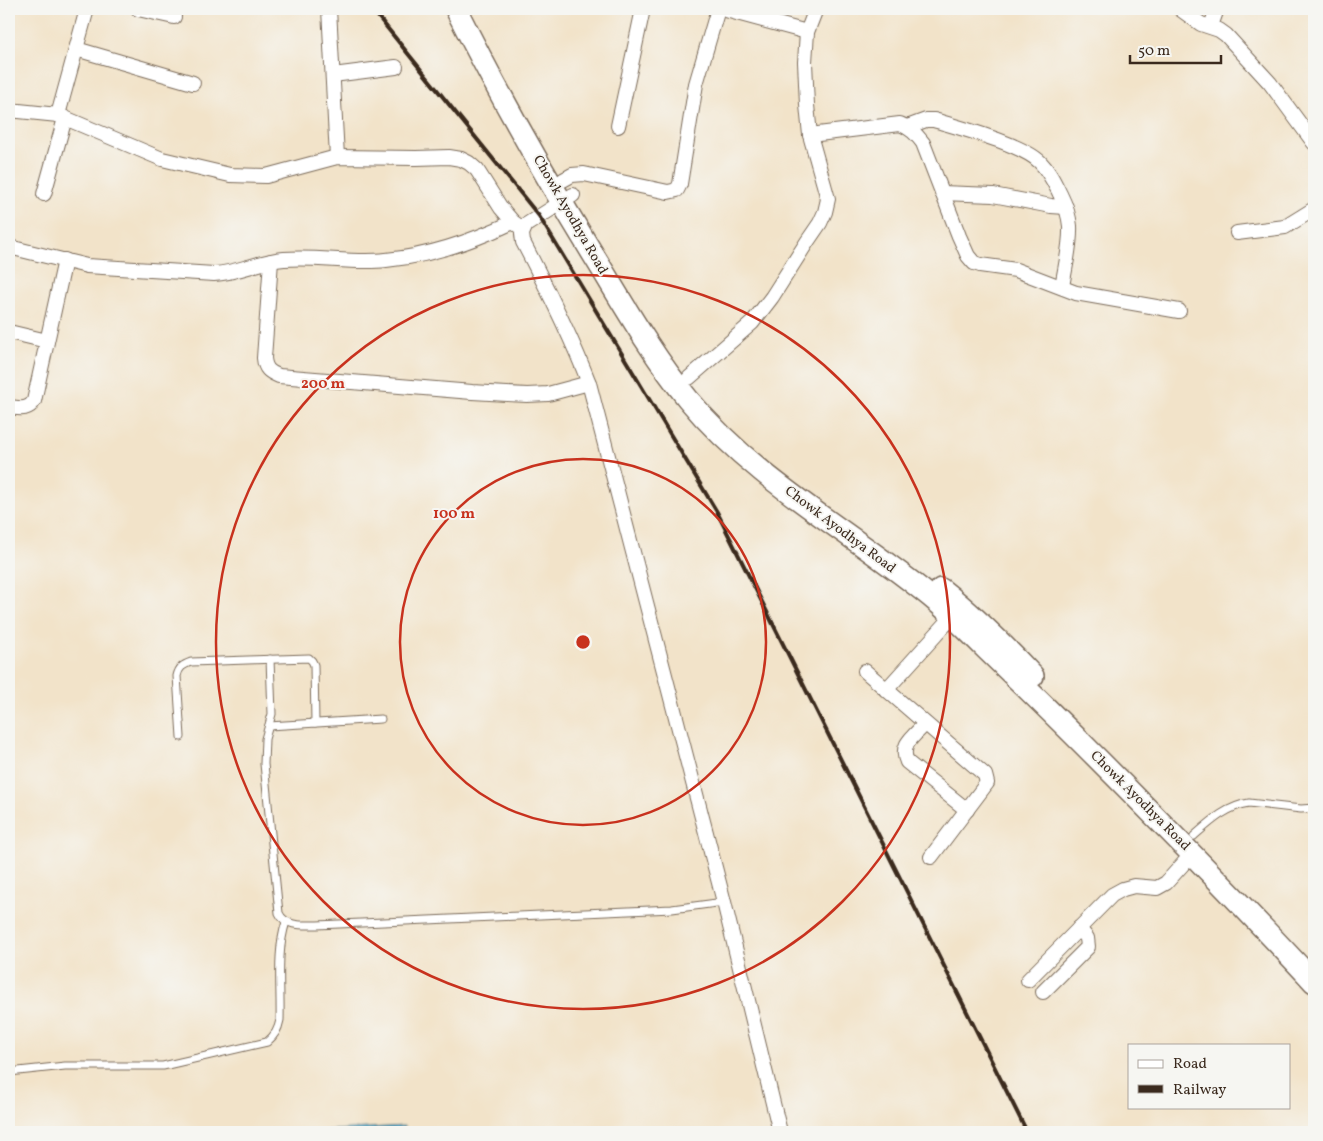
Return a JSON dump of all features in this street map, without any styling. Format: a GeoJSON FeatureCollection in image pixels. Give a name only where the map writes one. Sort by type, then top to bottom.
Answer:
{"type":"FeatureCollection","features":[{"type":"Feature","properties":{"kind":"main road","name":"Chowk Ayodhya Road"},"geometry":{"type":"LineString","coordinates":[[456,9],[476,49],[654,331],[689,378],[732,429],[772,466],[907,563],[965,608],[996,648]]}},
{"type":"Feature","properties":{"kind":"main road","name":"Chowk Ayodhya Road"},"geometry":{"type":"LineString","coordinates":[[470,9],[645,341],[688,400],[729,444],[790,493],[898,573],[952,617],[996,648],[1043,686],[1193,845],[1314,982]]}},
{"type":"Feature","properties":{"kind":"main road","name":"Chowk Ayodhya Road"},"geometry":{"type":"LineString","coordinates":[[1193,845],[1314,965]]}},
{"type":"Feature","properties":{"kind":"street"},"geometry":{"type":"LineString","coordinates":[[44,194],[76,49],[87,9]]}},
{"type":"Feature","properties":{"kind":"street"},"geometry":{"type":"LineString","coordinates":[[138,9],[174,17]]}},
{"type":"Feature","properties":{"kind":"street"},"geometry":{"type":"LineString","coordinates":[[329,9],[337,157]]}},
{"type":"Feature","properties":{"kind":"street"},"geometry":{"type":"LineString","coordinates":[[618,126],[643,9]]}},
{"type":"Feature","properties":{"kind":"street"},"geometry":{"type":"LineString","coordinates":[[9,246],[87,266],[214,274],[236,272],[252,265],[286,259],[385,260],[426,254],[532,221],[566,192],[572,175],[584,174],[668,192],[677,190],[680,184],[696,84],[720,9],[747,12],[807,32]]}},
{"type":"Feature","properties":{"kind":"street"},"geometry":{"type":"LineString","coordinates":[[689,378],[752,323],[772,297],[820,224],[825,212],[828,199],[810,135],[805,62],[807,32],[816,9]]}},
{"type":"Feature","properties":{"kind":"street"},"geometry":{"type":"LineString","coordinates":[[1180,9],[1201,24],[1211,26],[1226,35],[1270,83],[1314,143]]}},
{"type":"Feature","properties":{"kind":"street"},"geometry":{"type":"LineString","coordinates":[[1211,26],[1218,9]]}},
{"type":"Feature","properties":{"kind":"street"},"geometry":{"type":"LineString","coordinates":[[76,49],[193,84]]}},
{"type":"Feature","properties":{"kind":"street"},"geometry":{"type":"LineString","coordinates":[[333,75],[396,68]]}},
{"type":"Feature","properties":{"kind":"street"},"geometry":{"type":"LineString","coordinates":[[9,110],[62,116],[162,159],[230,176],[266,176],[337,157],[351,156],[449,157],[469,163],[477,170],[500,208],[518,226],[523,242],[565,326],[589,384],[724,902],[780,1132]]}},
{"type":"Feature","properties":{"kind":"street"},"geometry":{"type":"LineString","coordinates":[[907,127],[926,120],[934,120],[1009,145],[1032,155],[1050,174],[1066,207],[1070,226],[1070,240],[1062,287]]}},
{"type":"Feature","properties":{"kind":"street"},"geometry":{"type":"LineString","coordinates":[[810,135],[900,124],[907,127],[915,132],[923,143],[959,236],[968,256],[974,263],[980,266],[1016,270],[1076,293],[1180,311]]}},
{"type":"Feature","properties":{"kind":"street"},"geometry":{"type":"LineString","coordinates":[[942,193],[993,195],[1066,207]]}},
{"type":"Feature","properties":{"kind":"street"},"geometry":{"type":"LineString","coordinates":[[1237,233],[1285,227],[1314,209]]}},
{"type":"Feature","properties":{"kind":"street"},"geometry":{"type":"LineString","coordinates":[[9,407],[27,408],[34,401],[65,260]]}},
{"type":"Feature","properties":{"kind":"street"},"geometry":{"type":"LineString","coordinates":[[271,261],[264,367],[269,372],[278,376],[526,395],[548,394],[589,384]]}},
{"type":"Feature","properties":{"kind":"street"},"geometry":{"type":"LineString","coordinates":[[9,332],[48,341]]}},
{"type":"Feature","properties":{"kind":"street"},"geometry":{"type":"LineString","coordinates":[[886,690],[952,617]]}},
{"type":"Feature","properties":{"kind":"street"},"geometry":{"type":"LineString","coordinates":[[865,671],[987,778],[987,783],[931,857]]}},
{"type":"Feature","properties":{"kind":"street"},"geometry":{"type":"LineString","coordinates":[[925,724],[905,747],[904,755],[907,762],[966,810]]}},
{"type":"Feature","properties":{"kind":"street"},"geometry":{"type":"LineString","coordinates":[[1028,980],[1112,895],[1134,886],[1157,888],[1166,883],[1193,845]]}},
{"type":"Feature","properties":{"kind":"street"},"geometry":{"type":"LineString","coordinates":[[1042,992],[1088,947],[1087,938],[1079,928]]}},
{"type":"Feature","properties":{"kind":"lane"},"geometry":{"type":"LineString","coordinates":[[181,737],[177,676],[178,670],[190,662],[304,658],[312,661],[315,723]]}},
{"type":"Feature","properties":{"kind":"lane"},"geometry":{"type":"LineString","coordinates":[[270,659],[272,714],[264,747],[264,764],[279,913],[286,922],[317,925],[504,917],[672,909],[724,902]]}},
{"type":"Feature","properties":{"kind":"lane"},"geometry":{"type":"LineString","coordinates":[[269,726],[381,719]]}},
{"type":"Feature","properties":{"kind":"lane"},"geometry":{"type":"LineString","coordinates":[[1193,845],[1210,823],[1234,806],[1249,803],[1301,809],[1314,808]]}},
{"type":"Feature","properties":{"kind":"lane"},"geometry":{"type":"LineString","coordinates":[[9,1072],[66,1066],[163,1066],[268,1042],[278,1030],[280,1020],[281,946],[286,922]]}},
{"type":"Feature","properties":{"kind":"water"},"geometry":{"type":"Polygon","coordinates":[[[404,1126],[404,1132],[296,1132],[404,1126]]]}},
{"type":"Feature","properties":{"kind":"railway"},"geometry":{"type":"LineString","coordinates":[[372,9],[539,216],[717,512],[1027,1132]]}}]}
